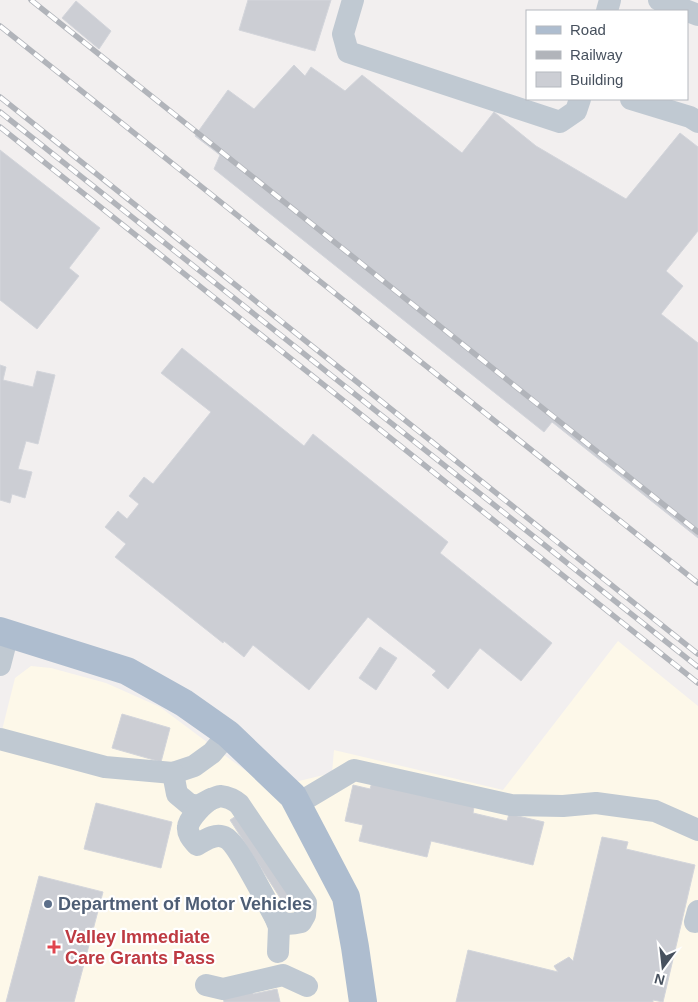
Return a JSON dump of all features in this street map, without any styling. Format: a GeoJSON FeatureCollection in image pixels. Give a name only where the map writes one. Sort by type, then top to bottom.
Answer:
{"type":"FeatureCollection","features":[{"type":"Feature","properties":{"kind":"main road"},"geometry":{"type":"LineString","coordinates":[[4,632],[127,671],[184,703],[228,734],[293,796],[346,897],[363,1002]]}},
{"type":"Feature","properties":{"kind":"street"},"geometry":{"type":"LineString","coordinates":[[353,0],[343,34],[348,52],[560,122],[576,111],[580,100]]}},
{"type":"Feature","properties":{"kind":"street"},"geometry":{"type":"LineString","coordinates":[[659,0],[685,10]]}},
{"type":"Feature","properties":{"kind":"street"},"geometry":{"type":"LineString","coordinates":[[635,100],[698,122]]}},
{"type":"Feature","properties":{"kind":"street"},"geometry":{"type":"LineString","coordinates":[[0,665],[4,632]]}},
{"type":"Feature","properties":{"kind":"street"},"geometry":{"type":"LineString","coordinates":[[0,739],[104,767],[173,773],[194,766],[212,753],[228,734]]}},
{"type":"Feature","properties":{"kind":"street"},"geometry":{"type":"LineString","coordinates":[[297,804],[354,770],[511,805],[563,806],[596,803],[654,811],[698,830]]}},
{"type":"Feature","properties":{"kind":"street"},"geometry":{"type":"LineString","coordinates":[[173,773],[177,794],[189,804],[198,806],[220,796],[228,797],[239,804],[306,903],[305,914],[300,922],[282,923],[275,917]]}},
{"type":"Feature","properties":{"kind":"street"},"geometry":{"type":"LineString","coordinates":[[211,799],[190,818],[189,834],[197,845],[217,836],[226,838],[234,846],[275,917],[279,927],[278,952]]}},
{"type":"Feature","properties":{"kind":"street"},"geometry":{"type":"LineString","coordinates":[[206,985],[222,989],[283,975],[307,986]]}},
{"type":"Feature","properties":{"kind":"shaded area"},"geometry":{"type":"Polygon","coordinates":[[[618,641],[698,706],[698,1002],[0,1002],[0,738],[15,678],[31,666],[51,668],[106,683],[160,707],[270,788],[332,773],[334,750],[503,790],[618,641]]]}},
{"type":"Feature","properties":{"kind":"building"},"geometry":{"type":"Polygon","coordinates":[[[248,0],[331,0],[315,51],[239,30],[248,0]]]}},
{"type":"Feature","properties":{"kind":"building"},"geometry":{"type":"Polygon","coordinates":[[[76,1],[111,31],[99,49],[62,18],[76,1]]]}},
{"type":"Feature","properties":{"kind":"building"},"geometry":{"type":"Polygon","coordinates":[[[294,65],[305,76],[311,67],[345,91],[362,75],[462,153],[494,112],[536,146],[626,199],[680,133],[698,147],[698,231],[666,271],[683,286],[661,314],[698,343],[698,538],[552,422],[544,432],[214,169],[220,155],[195,136],[228,90],[254,109],[294,65]]]}},
{"type":"Feature","properties":{"kind":"building"},"geometry":{"type":"Polygon","coordinates":[[[0,150],[100,228],[69,268],[79,276],[37,329],[0,300],[0,150]]]}},
{"type":"Feature","properties":{"kind":"building"},"geometry":{"type":"Polygon","coordinates":[[[182,348],[304,446],[313,434],[448,542],[440,553],[552,643],[521,681],[480,648],[448,689],[432,675],[436,671],[368,617],[309,690],[253,645],[244,657],[224,641],[223,643],[115,557],[126,544],[105,527],[118,511],[127,519],[139,504],[129,496],[144,477],[153,484],[211,412],[161,373],[182,348]]]}},
{"type":"Feature","properties":{"kind":"building"},"geometry":{"type":"Polygon","coordinates":[[[0,365],[6,367],[3,380],[33,387],[37,371],[55,375],[38,444],[26,441],[18,469],[32,472],[25,498],[12,494],[10,503],[0,500],[0,365]]]}},
{"type":"Feature","properties":{"kind":"building"},"geometry":{"type":"Polygon","coordinates":[[[380,647],[397,658],[376,690],[359,678],[380,647]]]}},
{"type":"Feature","properties":{"kind":"building"},"geometry":{"type":"Polygon","coordinates":[[[122,714],[170,728],[161,762],[112,748],[122,714]]]}},
{"type":"Feature","properties":{"kind":"building"},"geometry":{"type":"Polygon","coordinates":[[[372,782],[474,807],[473,813],[507,821],[509,814],[544,822],[533,865],[431,841],[427,857],[359,841],[363,825],[345,821],[353,785],[370,789],[372,782]]]}},
{"type":"Feature","properties":{"kind":"building"},"geometry":{"type":"Polygon","coordinates":[[[96,803],[172,822],[161,868],[84,849],[96,803]]]}},
{"type":"Feature","properties":{"kind":"building"},"geometry":{"type":"Polygon","coordinates":[[[251,806],[306,890],[284,904],[230,820],[251,806]]]}},
{"type":"Feature","properties":{"kind":"building"},"geometry":{"type":"Polygon","coordinates":[[[602,837],[628,842],[626,849],[695,865],[663,1002],[653,1000],[653,1002],[456,1002],[468,950],[558,972],[554,966],[569,957],[573,961],[602,837]]]}},
{"type":"Feature","properties":{"kind":"building","name":"Valley Immediate Care Grants Pass"},"geometry":{"type":"Polygon","coordinates":[[[39,876],[103,892],[74,1002],[6,1002],[39,876]]]}},
{"type":"Feature","properties":{"kind":"building"},"geometry":{"type":"Polygon","coordinates":[[[277,989],[280,1002],[224,1002],[223,997],[253,990],[253,994],[277,989]]]}},
{"type":"Feature","properties":{"kind":"railway"},"geometry":{"type":"LineString","coordinates":[[31,0],[698,532]]}},
{"type":"Feature","properties":{"kind":"railway"},"geometry":{"type":"LineString","coordinates":[[0,26],[698,583]]}},
{"type":"Feature","properties":{"kind":"railway"},"geometry":{"type":"LineString","coordinates":[[0,97],[698,654]]}},
{"type":"Feature","properties":{"kind":"railway"},"geometry":{"type":"LineString","coordinates":[[0,112],[698,667]]}},
{"type":"Feature","properties":{"kind":"railway"},"geometry":{"type":"LineString","coordinates":[[0,127],[698,683]]}},
{"type":"Feature","properties":{"kind":"place","name":"Department of Motor Vehicles"},"geometry":{"type":"Point","coordinates":[48,904]}},
{"type":"Feature","properties":{"kind":"place","name":"Valley Immediate Care Grants Pass"},"geometry":{"type":"Point","coordinates":[54,947]}}]}
